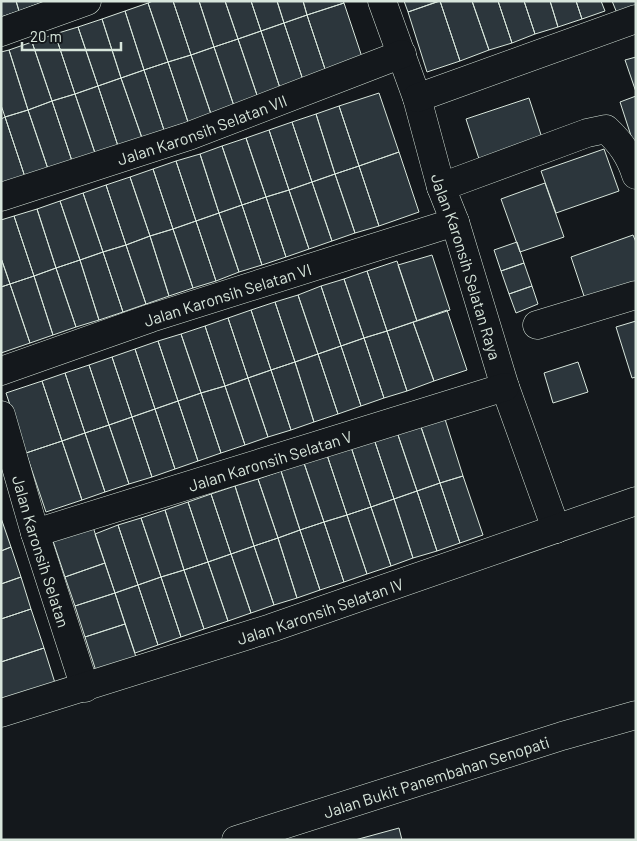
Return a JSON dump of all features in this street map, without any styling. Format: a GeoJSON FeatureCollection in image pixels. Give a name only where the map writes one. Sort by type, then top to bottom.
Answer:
{"type":"FeatureCollection","features":[{"type":"Feature","properties":{"kind":"street"},"geometry":{"type":"LineString","coordinates":[[1,32],[87,1]]}},
{"type":"Feature","properties":{"kind":"street","name":"Jalan Karonsih Selatan Raya"},"geometry":{"type":"LineString","coordinates":[[382,1],[417,98],[441,186],[455,222],[505,387],[556,529]]}},
{"type":"Feature","properties":{"kind":"street"},"geometry":{"type":"LineString","coordinates":[[417,98],[636,19]]}},
{"type":"Feature","properties":{"kind":"street","name":"Jalan Karonsih Selatan VII"},"geometry":{"type":"LineString","coordinates":[[1,196],[189,136],[402,54]]}},
{"type":"Feature","properties":{"kind":"street"},"geometry":{"type":"LineString","coordinates":[[441,186],[587,133],[606,129],[620,142],[631,160],[636,175]]}},
{"type":"Feature","properties":{"kind":"street","name":"Jalan Karonsih Selatan VI"},"geometry":{"type":"LineString","coordinates":[[1,371],[151,318],[455,222]]}},
{"type":"Feature","properties":{"kind":"street"},"geometry":{"type":"LineString","coordinates":[[537,325],[636,295]]}},
{"type":"Feature","properties":{"kind":"street","name":"Jalan Karonsih Selatan V"},"geometry":{"type":"LineString","coordinates":[[35,534],[505,387]]}},
{"type":"Feature","properties":{"kind":"street","name":"Jalan Karonsih Selatan"},"geometry":{"type":"LineString","coordinates":[[1,415],[35,534],[84,688]]}},
{"type":"Feature","properties":{"kind":"street","name":"Jalan Karonsih Selatan IV"},"geometry":{"type":"LineString","coordinates":[[1,713],[271,628],[636,502]]}},
{"type":"Feature","properties":{"kind":"street","name":"Jalan Bukit Panembahan Senopati"},"geometry":{"type":"LineString","coordinates":[[236,840],[562,736],[636,715]]}},
{"type":"Feature","properties":{"kind":"building"},"geometry":{"type":"Polygon","coordinates":[[[1,1],[16,1],[19,11],[1,17],[1,1]]]}},
{"type":"Feature","properties":{"kind":"building"},"geometry":{"type":"Polygon","coordinates":[[[16,1],[42,1],[43,2],[19,11],[16,1]]]}},
{"type":"Feature","properties":{"kind":"building"},"geometry":{"type":"Polygon","coordinates":[[[153,1],[173,1],[191,55],[168,62],[148,3],[153,1]]]}},
{"type":"Feature","properties":{"kind":"building"},"geometry":{"type":"Polygon","coordinates":[[[173,1],[199,1],[214,47],[191,55],[173,1]]]}},
{"type":"Feature","properties":{"kind":"building"},"geometry":{"type":"Polygon","coordinates":[[[199,1],[225,1],[238,39],[214,47],[199,1]]]}},
{"type":"Feature","properties":{"kind":"building"},"geometry":{"type":"Polygon","coordinates":[[[225,1],[251,1],[261,31],[238,39],[225,1]]]}},
{"type":"Feature","properties":{"kind":"building"},"geometry":{"type":"Polygon","coordinates":[[[251,1],[277,1],[284,23],[261,31],[251,1]]]}},
{"type":"Feature","properties":{"kind":"building"},"geometry":{"type":"Polygon","coordinates":[[[277,1],[303,1],[307,15],[284,23],[277,1]]]}},
{"type":"Feature","properties":{"kind":"building"},"geometry":{"type":"Polygon","coordinates":[[[303,1],[343,1],[344,3],[307,15],[303,1]]]}},
{"type":"Feature","properties":{"kind":"building"},"geometry":{"type":"Polygon","coordinates":[[[404,1],[439,1],[408,12],[404,1]]]}},
{"type":"Feature","properties":{"kind":"building"},"geometry":{"type":"Polygon","coordinates":[[[440,1],[460,61],[427,72],[408,12],[440,1]]]}},
{"type":"Feature","properties":{"kind":"building"},"geometry":{"type":"Polygon","coordinates":[[[440,1],[472,1],[489,50],[460,61],[440,1]]]}},
{"type":"Feature","properties":{"kind":"building"},"geometry":{"type":"Polygon","coordinates":[[[472,1],[498,1],[512,43],[489,50],[472,1]]]}},
{"type":"Feature","properties":{"kind":"building"},"geometry":{"type":"Polygon","coordinates":[[[498,1],[524,1],[535,34],[512,43],[498,1]]]}},
{"type":"Feature","properties":{"kind":"building"},"geometry":{"type":"Polygon","coordinates":[[[524,1],[550,1],[558,27],[535,34],[524,1]]]}},
{"type":"Feature","properties":{"kind":"building"},"geometry":{"type":"Polygon","coordinates":[[[550,1],[576,1],[582,19],[558,27],[550,1]]]}},
{"type":"Feature","properties":{"kind":"building"},"geometry":{"type":"Polygon","coordinates":[[[576,1],[601,1],[605,11],[582,19],[576,1]]]}},
{"type":"Feature","properties":{"kind":"building"},"geometry":{"type":"Polygon","coordinates":[[[612,1],[636,1],[636,11],[619,18],[612,1]]]}},
{"type":"Feature","properties":{"kind":"building"},"geometry":{"type":"Polygon","coordinates":[[[148,3],[168,62],[144,70],[125,11],[148,3]]]}},
{"type":"Feature","properties":{"kind":"building"},"geometry":{"type":"Polygon","coordinates":[[[344,3],[364,63],[327,75],[307,15],[344,3]]]}},
{"type":"Feature","properties":{"kind":"building"},"geometry":{"type":"Polygon","coordinates":[[[125,11],[144,70],[121,78],[102,19],[125,11]]]}},
{"type":"Feature","properties":{"kind":"building"},"geometry":{"type":"Polygon","coordinates":[[[307,15],[327,75],[304,83],[284,23],[307,15]]]}},
{"type":"Feature","properties":{"kind":"building"},"geometry":{"type":"Polygon","coordinates":[[[102,19],[121,78],[98,86],[78,27],[102,19]]]}},
{"type":"Feature","properties":{"kind":"building"},"geometry":{"type":"Polygon","coordinates":[[[284,23],[304,83],[281,91],[261,31],[284,23]]]}},
{"type":"Feature","properties":{"kind":"building"},"geometry":{"type":"Polygon","coordinates":[[[78,27],[98,86],[75,94],[55,34],[78,27]]]}},
{"type":"Feature","properties":{"kind":"building"},"geometry":{"type":"Polygon","coordinates":[[[261,31],[281,91],[258,98],[238,39],[261,31]]]}},
{"type":"Feature","properties":{"kind":"building"},"geometry":{"type":"Polygon","coordinates":[[[55,34],[75,94],[52,101],[32,42],[55,34]]]}},
{"type":"Feature","properties":{"kind":"building"},"geometry":{"type":"Polygon","coordinates":[[[238,39],[258,98],[234,106],[214,47],[238,39]]]}},
{"type":"Feature","properties":{"kind":"building"},"geometry":{"type":"Polygon","coordinates":[[[32,42],[52,101],[28,110],[9,50],[32,42]]]}},
{"type":"Feature","properties":{"kind":"building"},"geometry":{"type":"Polygon","coordinates":[[[214,47],[234,106],[211,114],[191,55],[214,47]]]}},
{"type":"Feature","properties":{"kind":"building"},"geometry":{"type":"Polygon","coordinates":[[[9,50],[28,110],[5,117],[1,105],[1,52],[9,50]]]}},
{"type":"Feature","properties":{"kind":"building"},"geometry":{"type":"Polygon","coordinates":[[[191,55],[211,114],[188,122],[168,62],[191,55]]]}},
{"type":"Feature","properties":{"kind":"building"},"geometry":{"type":"Polygon","coordinates":[[[636,57],[636,92],[625,60],[636,57]]]}},
{"type":"Feature","properties":{"kind":"building"},"geometry":{"type":"Polygon","coordinates":[[[168,62],[188,122],[164,130],[144,70],[168,62]]]}},
{"type":"Feature","properties":{"kind":"building"},"geometry":{"type":"Polygon","coordinates":[[[144,70],[164,130],[142,138],[121,78],[144,70]]]}},
{"type":"Feature","properties":{"kind":"building"},"geometry":{"type":"Polygon","coordinates":[[[121,78],[142,138],[118,146],[98,86],[121,78]]]}},
{"type":"Feature","properties":{"kind":"building"},"geometry":{"type":"Polygon","coordinates":[[[98,86],[118,146],[95,153],[75,94],[98,86]]]}},
{"type":"Feature","properties":{"kind":"building"},"geometry":{"type":"Polygon","coordinates":[[[379,93],[399,152],[359,166],[339,106],[379,93]]]}},
{"type":"Feature","properties":{"kind":"building"},"geometry":{"type":"Polygon","coordinates":[[[75,94],[95,153],[72,161],[52,101],[75,94]]]}},
{"type":"Feature","properties":{"kind":"building"},"geometry":{"type":"Polygon","coordinates":[[[636,96],[636,144],[634,145],[620,102],[636,96]]]}},
{"type":"Feature","properties":{"kind":"building"},"geometry":{"type":"Polygon","coordinates":[[[529,98],[543,141],[480,162],[466,119],[529,98]]]}},
{"type":"Feature","properties":{"kind":"building"},"geometry":{"type":"Polygon","coordinates":[[[52,101],[72,161],[48,169],[28,110],[52,101]]]}},
{"type":"Feature","properties":{"kind":"building"},"geometry":{"type":"Polygon","coordinates":[[[339,106],[359,166],[335,174],[316,114],[339,106]]]}},
{"type":"Feature","properties":{"kind":"building"},"geometry":{"type":"Polygon","coordinates":[[[28,110],[48,169],[25,177],[5,117],[28,110]]]}},
{"type":"Feature","properties":{"kind":"building"},"geometry":{"type":"Polygon","coordinates":[[[316,114],[335,174],[312,182],[292,122],[316,114]]]}},
{"type":"Feature","properties":{"kind":"building"},"geometry":{"type":"Polygon","coordinates":[[[5,117],[25,177],[1,184],[1,119],[5,117]]]}},
{"type":"Feature","properties":{"kind":"building"},"geometry":{"type":"Polygon","coordinates":[[[292,122],[312,182],[289,190],[269,130],[292,122]]]}},
{"type":"Feature","properties":{"kind":"building"},"geometry":{"type":"Polygon","coordinates":[[[269,130],[289,190],[266,197],[246,138],[269,130]]]}},
{"type":"Feature","properties":{"kind":"building"},"geometry":{"type":"Polygon","coordinates":[[[246,138],[266,197],[242,205],[222,146],[246,138]]]}},
{"type":"Feature","properties":{"kind":"building"},"geometry":{"type":"Polygon","coordinates":[[[222,146],[242,205],[219,213],[200,154],[222,146]]]}},
{"type":"Feature","properties":{"kind":"building"},"geometry":{"type":"Polygon","coordinates":[[[604,149],[619,191],[556,213],[541,171],[604,149]]]}},
{"type":"Feature","properties":{"kind":"building"},"geometry":{"type":"Polygon","coordinates":[[[399,152],[419,212],[379,226],[359,166],[399,152]]]}},
{"type":"Feature","properties":{"kind":"building"},"geometry":{"type":"Polygon","coordinates":[[[200,154],[219,213],[196,221],[176,161],[200,154]]]}},
{"type":"Feature","properties":{"kind":"building"},"geometry":{"type":"Polygon","coordinates":[[[176,161],[196,221],[173,229],[153,169],[176,161]]]}},
{"type":"Feature","properties":{"kind":"building"},"geometry":{"type":"Polygon","coordinates":[[[359,166],[379,226],[355,233],[335,174],[359,166]]]}},
{"type":"Feature","properties":{"kind":"building"},"geometry":{"type":"Polygon","coordinates":[[[153,169],[173,229],[150,236],[130,177],[153,169]]]}},
{"type":"Feature","properties":{"kind":"building"},"geometry":{"type":"Polygon","coordinates":[[[335,174],[355,233],[332,241],[312,182],[335,174]]]}},
{"type":"Feature","properties":{"kind":"building"},"geometry":{"type":"Polygon","coordinates":[[[130,177],[150,236],[126,245],[106,185],[130,177]]]}},
{"type":"Feature","properties":{"kind":"building"},"geometry":{"type":"Polygon","coordinates":[[[312,182],[332,241],[309,249],[289,190],[312,182]]]}},
{"type":"Feature","properties":{"kind":"building"},"geometry":{"type":"Polygon","coordinates":[[[545,183],[564,237],[520,252],[501,199],[545,183]]]}},
{"type":"Feature","properties":{"kind":"building"},"geometry":{"type":"Polygon","coordinates":[[[106,185],[126,245],[103,252],[83,193],[106,185]]]}},
{"type":"Feature","properties":{"kind":"building"},"geometry":{"type":"Polygon","coordinates":[[[289,190],[309,249],[286,257],[266,197],[289,190]]]}},
{"type":"Feature","properties":{"kind":"building"},"geometry":{"type":"Polygon","coordinates":[[[83,193],[103,252],[80,260],[60,201],[83,193]]]}},
{"type":"Feature","properties":{"kind":"building"},"geometry":{"type":"Polygon","coordinates":[[[266,197],[286,257],[262,265],[242,205],[266,197]]]}},
{"type":"Feature","properties":{"kind":"building"},"geometry":{"type":"Polygon","coordinates":[[[60,201],[80,260],[56,268],[37,209],[60,201]]]}},
{"type":"Feature","properties":{"kind":"building"},"geometry":{"type":"Polygon","coordinates":[[[242,205],[262,265],[239,272],[219,213],[242,205]]]}},
{"type":"Feature","properties":{"kind":"building"},"geometry":{"type":"Polygon","coordinates":[[[37,209],[56,268],[34,276],[14,216],[37,209]]]}},
{"type":"Feature","properties":{"kind":"building"},"geometry":{"type":"Polygon","coordinates":[[[219,213],[239,272],[216,281],[196,221],[219,213]]]}},
{"type":"Feature","properties":{"kind":"building"},"geometry":{"type":"Polygon","coordinates":[[[14,216],[34,276],[10,284],[1,258],[1,220],[14,216]]]}},
{"type":"Feature","properties":{"kind":"building"},"geometry":{"type":"Polygon","coordinates":[[[196,221],[216,281],[193,288],[173,229],[196,221]]]}},
{"type":"Feature","properties":{"kind":"building"},"geometry":{"type":"Polygon","coordinates":[[[173,229],[193,288],[169,296],[150,236],[173,229]]]}},
{"type":"Feature","properties":{"kind":"building"},"geometry":{"type":"Polygon","coordinates":[[[633,235],[636,242],[636,281],[585,299],[571,257],[633,235]]]}},
{"type":"Feature","properties":{"kind":"building"},"geometry":{"type":"Polygon","coordinates":[[[150,236],[169,296],[146,304],[126,245],[150,236]]]}},
{"type":"Feature","properties":{"kind":"building"},"geometry":{"type":"Polygon","coordinates":[[[517,242],[524,263],[501,271],[494,250],[517,242]]]}},
{"type":"Feature","properties":{"kind":"building"},"geometry":{"type":"Polygon","coordinates":[[[126,245],[146,304],[123,312],[103,252],[126,245]]]}},
{"type":"Feature","properties":{"kind":"building"},"geometry":{"type":"Polygon","coordinates":[[[103,252],[123,312],[99,320],[80,260],[103,252]]]}},
{"type":"Feature","properties":{"kind":"building"},"geometry":{"type":"Polygon","coordinates":[[[432,255],[450,310],[417,321],[398,265],[432,255]]]}},
{"type":"Feature","properties":{"kind":"building"},"geometry":{"type":"Polygon","coordinates":[[[1,258],[10,284],[1,287],[1,258]]]}},
{"type":"Feature","properties":{"kind":"building"},"geometry":{"type":"Polygon","coordinates":[[[80,260],[99,320],[76,327],[56,268],[80,260]]]}},
{"type":"Feature","properties":{"kind":"building"},"geometry":{"type":"Polygon","coordinates":[[[397,261],[417,321],[387,331],[367,271],[397,261]]]}},
{"type":"Feature","properties":{"kind":"building"},"geometry":{"type":"Polygon","coordinates":[[[524,263],[532,286],[509,294],[501,271],[524,263]]]}},
{"type":"Feature","properties":{"kind":"building"},"geometry":{"type":"Polygon","coordinates":[[[56,268],[76,327],[53,335],[34,276],[56,268]]]}},
{"type":"Feature","properties":{"kind":"building"},"geometry":{"type":"Polygon","coordinates":[[[367,271],[387,331],[364,338],[344,279],[367,271]]]}},
{"type":"Feature","properties":{"kind":"building"},"geometry":{"type":"Polygon","coordinates":[[[34,276],[53,335],[30,343],[10,284],[34,276]]]}},
{"type":"Feature","properties":{"kind":"building"},"geometry":{"type":"Polygon","coordinates":[[[344,279],[364,338],[341,346],[321,286],[344,279]]]}},
{"type":"Feature","properties":{"kind":"building"},"geometry":{"type":"Polygon","coordinates":[[[10,284],[30,343],[1,353],[1,287],[10,284]]]}},
{"type":"Feature","properties":{"kind":"building"},"geometry":{"type":"Polygon","coordinates":[[[321,286],[341,346],[318,354],[298,295],[321,286]]]}},
{"type":"Feature","properties":{"kind":"building"},"geometry":{"type":"Polygon","coordinates":[[[532,286],[538,304],[516,313],[509,294],[532,286]]]}},
{"type":"Feature","properties":{"kind":"building"},"geometry":{"type":"Polygon","coordinates":[[[298,295],[318,354],[295,362],[275,302],[298,295]]]}},
{"type":"Feature","properties":{"kind":"building"},"geometry":{"type":"Polygon","coordinates":[[[275,302],[295,362],[271,370],[251,310],[275,302]]]}},
{"type":"Feature","properties":{"kind":"building"},"geometry":{"type":"Polygon","coordinates":[[[251,310],[271,370],[248,378],[228,318],[251,310]]]}},
{"type":"Feature","properties":{"kind":"building"},"geometry":{"type":"Polygon","coordinates":[[[447,310],[467,370],[434,381],[413,322],[447,310]]]}},
{"type":"Feature","properties":{"kind":"building"},"geometry":{"type":"Polygon","coordinates":[[[228,318],[248,378],[225,386],[205,326],[228,318]]]}},
{"type":"Feature","properties":{"kind":"building"},"geometry":{"type":"Polygon","coordinates":[[[636,321],[636,377],[632,378],[616,327],[636,321]]]}},
{"type":"Feature","properties":{"kind":"building"},"geometry":{"type":"Polygon","coordinates":[[[413,322],[434,381],[407,391],[387,331],[413,322]]]}},
{"type":"Feature","properties":{"kind":"building"},"geometry":{"type":"Polygon","coordinates":[[[205,326],[225,386],[201,393],[181,334],[205,326]]]}},
{"type":"Feature","properties":{"kind":"building"},"geometry":{"type":"Polygon","coordinates":[[[387,331],[407,391],[384,398],[364,338],[387,331]]]}},
{"type":"Feature","properties":{"kind":"building"},"geometry":{"type":"Polygon","coordinates":[[[181,334],[201,393],[178,401],[158,341],[181,334]]]}},
{"type":"Feature","properties":{"kind":"building"},"geometry":{"type":"Polygon","coordinates":[[[364,338],[384,398],[361,406],[341,346],[364,338]]]}},
{"type":"Feature","properties":{"kind":"building"},"geometry":{"type":"Polygon","coordinates":[[[158,341],[178,401],[155,409],[135,349],[158,341]]]}},
{"type":"Feature","properties":{"kind":"building"},"geometry":{"type":"Polygon","coordinates":[[[341,346],[361,406],[338,414],[318,354],[341,346]]]}},
{"type":"Feature","properties":{"kind":"building"},"geometry":{"type":"Polygon","coordinates":[[[135,349],[155,409],[132,417],[112,357],[135,349]]]}},
{"type":"Feature","properties":{"kind":"building"},"geometry":{"type":"Polygon","coordinates":[[[318,354],[338,414],[314,422],[295,362],[318,354]]]}},
{"type":"Feature","properties":{"kind":"building"},"geometry":{"type":"Polygon","coordinates":[[[112,357],[132,417],[109,425],[89,365],[112,357]]]}},
{"type":"Feature","properties":{"kind":"building"},"geometry":{"type":"Polygon","coordinates":[[[295,362],[314,422],[291,430],[271,370],[295,362]]]}},
{"type":"Feature","properties":{"kind":"building"},"geometry":{"type":"Polygon","coordinates":[[[578,362],[588,392],[553,403],[544,373],[578,362]]]}},
{"type":"Feature","properties":{"kind":"building"},"geometry":{"type":"Polygon","coordinates":[[[89,365],[109,425],[85,433],[65,373],[89,365]]]}},
{"type":"Feature","properties":{"kind":"building"},"geometry":{"type":"Polygon","coordinates":[[[271,370],[291,430],[268,437],[248,378],[271,370]]]}},
{"type":"Feature","properties":{"kind":"building"},"geometry":{"type":"Polygon","coordinates":[[[65,373],[85,433],[62,441],[42,381],[65,373]]]}},
{"type":"Feature","properties":{"kind":"building"},"geometry":{"type":"Polygon","coordinates":[[[248,378],[268,437],[245,445],[225,386],[248,378]]]}},
{"type":"Feature","properties":{"kind":"building"},"geometry":{"type":"Polygon","coordinates":[[[42,381],[62,441],[26,453],[6,393],[42,381]]]}},
{"type":"Feature","properties":{"kind":"building"},"geometry":{"type":"Polygon","coordinates":[[[225,386],[245,445],[221,453],[201,393],[225,386]]]}},
{"type":"Feature","properties":{"kind":"building"},"geometry":{"type":"Polygon","coordinates":[[[201,393],[221,453],[198,461],[178,401],[201,393]]]}},
{"type":"Feature","properties":{"kind":"building"},"geometry":{"type":"Polygon","coordinates":[[[178,401],[198,461],[175,469],[155,409],[178,401]]]}},
{"type":"Feature","properties":{"kind":"building"},"geometry":{"type":"Polygon","coordinates":[[[155,409],[175,469],[152,477],[132,417],[155,409]]]}},
{"type":"Feature","properties":{"kind":"building"},"geometry":{"type":"Polygon","coordinates":[[[444,416],[463,476],[440,483],[420,424],[444,416]]]}},
{"type":"Feature","properties":{"kind":"building"},"geometry":{"type":"Polygon","coordinates":[[[132,417],[152,477],[129,484],[109,425],[132,417]]]}},
{"type":"Feature","properties":{"kind":"building"},"geometry":{"type":"Polygon","coordinates":[[[420,424],[440,483],[417,491],[397,432],[420,424]]]}},
{"type":"Feature","properties":{"kind":"building"},"geometry":{"type":"Polygon","coordinates":[[[109,425],[129,484],[105,492],[85,433],[109,425]]]}},
{"type":"Feature","properties":{"kind":"building"},"geometry":{"type":"Polygon","coordinates":[[[397,432],[417,491],[394,499],[374,439],[397,432]]]}},
{"type":"Feature","properties":{"kind":"building"},"geometry":{"type":"Polygon","coordinates":[[[85,433],[105,492],[82,500],[62,441],[85,433]]]}},
{"type":"Feature","properties":{"kind":"building"},"geometry":{"type":"Polygon","coordinates":[[[374,439],[394,499],[371,507],[351,447],[374,439]]]}},
{"type":"Feature","properties":{"kind":"building"},"geometry":{"type":"Polygon","coordinates":[[[62,441],[82,500],[46,512],[26,453],[62,441]]]}},
{"type":"Feature","properties":{"kind":"building"},"geometry":{"type":"Polygon","coordinates":[[[351,447],[371,507],[347,515],[327,455],[351,447]]]}},
{"type":"Feature","properties":{"kind":"building"},"geometry":{"type":"Polygon","coordinates":[[[327,455],[347,515],[324,522],[304,463],[327,455]]]}},
{"type":"Feature","properties":{"kind":"building"},"geometry":{"type":"Polygon","coordinates":[[[304,463],[324,522],[300,530],[281,471],[304,463]]]}},
{"type":"Feature","properties":{"kind":"building"},"geometry":{"type":"Polygon","coordinates":[[[281,471],[300,530],[278,538],[258,479],[281,471]]]}},
{"type":"Feature","properties":{"kind":"building"},"geometry":{"type":"Polygon","coordinates":[[[463,476],[483,535],[460,543],[440,483],[463,476]]]}},
{"type":"Feature","properties":{"kind":"building"},"geometry":{"type":"Polygon","coordinates":[[[258,479],[278,538],[254,546],[235,486],[258,479]]]}},
{"type":"Feature","properties":{"kind":"building"},"geometry":{"type":"Polygon","coordinates":[[[440,483],[460,543],[437,551],[417,491],[440,483]]]}},
{"type":"Feature","properties":{"kind":"building"},"geometry":{"type":"Polygon","coordinates":[[[235,486],[254,546],[231,554],[211,494],[235,486]]]}},
{"type":"Feature","properties":{"kind":"building"},"geometry":{"type":"Polygon","coordinates":[[[417,491],[437,551],[413,558],[394,499],[417,491]]]}},
{"type":"Feature","properties":{"kind":"building"},"geometry":{"type":"Polygon","coordinates":[[[211,494],[231,554],[208,562],[188,502],[211,494]]]}},
{"type":"Feature","properties":{"kind":"building"},"geometry":{"type":"Polygon","coordinates":[[[394,499],[413,558],[391,566],[371,507],[394,499]]]}},
{"type":"Feature","properties":{"kind":"building"},"geometry":{"type":"Polygon","coordinates":[[[188,502],[208,562],[184,570],[165,510],[188,502]]]}},
{"type":"Feature","properties":{"kind":"building"},"geometry":{"type":"Polygon","coordinates":[[[371,507],[391,566],[367,574],[347,515],[371,507]]]}},
{"type":"Feature","properties":{"kind":"building"},"geometry":{"type":"Polygon","coordinates":[[[165,510],[184,570],[161,577],[141,518],[165,510]]]}},
{"type":"Feature","properties":{"kind":"building"},"geometry":{"type":"Polygon","coordinates":[[[347,515],[367,574],[344,582],[324,522],[347,515]]]}},
{"type":"Feature","properties":{"kind":"building"},"geometry":{"type":"Polygon","coordinates":[[[1,518],[11,547],[1,551],[1,518]]]}},
{"type":"Feature","properties":{"kind":"building"},"geometry":{"type":"Polygon","coordinates":[[[141,518],[161,577],[138,585],[118,525],[141,518]]]}},
{"type":"Feature","properties":{"kind":"building"},"geometry":{"type":"Polygon","coordinates":[[[324,522],[344,582],[320,590],[300,530],[324,522]]]}},
{"type":"Feature","properties":{"kind":"building"},"geometry":{"type":"Polygon","coordinates":[[[118,525],[138,585],[115,593],[95,534],[118,525]]]}},
{"type":"Feature","properties":{"kind":"building"},"geometry":{"type":"Polygon","coordinates":[[[93,527],[105,563],[65,577],[53,541],[93,527]]]}},
{"type":"Feature","properties":{"kind":"building"},"geometry":{"type":"Polygon","coordinates":[[[300,530],[320,590],[297,598],[278,538],[300,530]]]}},
{"type":"Feature","properties":{"kind":"building"},"geometry":{"type":"Polygon","coordinates":[[[278,538],[297,598],[274,605],[254,546],[278,538]]]}},
{"type":"Feature","properties":{"kind":"building"},"geometry":{"type":"Polygon","coordinates":[[[254,546],[274,605],[251,613],[231,554],[254,546]]]}},
{"type":"Feature","properties":{"kind":"building"},"geometry":{"type":"Polygon","coordinates":[[[11,547],[21,577],[1,584],[1,551],[11,547]]]}},
{"type":"Feature","properties":{"kind":"building"},"geometry":{"type":"Polygon","coordinates":[[[231,554],[251,613],[228,621],[208,562],[231,554]]]}},
{"type":"Feature","properties":{"kind":"building"},"geometry":{"type":"Polygon","coordinates":[[[208,562],[228,621],[204,629],[184,570],[208,562]]]}},
{"type":"Feature","properties":{"kind":"building"},"geometry":{"type":"Polygon","coordinates":[[[105,563],[115,593],[75,606],[65,577],[105,563]]]}},
{"type":"Feature","properties":{"kind":"building"},"geometry":{"type":"Polygon","coordinates":[[[184,570],[204,629],[181,637],[161,577],[184,570]]]}},
{"type":"Feature","properties":{"kind":"building"},"geometry":{"type":"Polygon","coordinates":[[[21,577],[31,609],[1,619],[1,584],[21,577]]]}},
{"type":"Feature","properties":{"kind":"building"},"geometry":{"type":"Polygon","coordinates":[[[161,577],[181,637],[158,645],[138,585],[161,577]]]}},
{"type":"Feature","properties":{"kind":"building"},"geometry":{"type":"Polygon","coordinates":[[[138,585],[158,645],[135,653],[115,593],[138,585]]]}},
{"type":"Feature","properties":{"kind":"building"},"geometry":{"type":"Polygon","coordinates":[[[115,593],[125,624],[85,637],[75,606],[115,593]]]}},
{"type":"Feature","properties":{"kind":"building"},"geometry":{"type":"Polygon","coordinates":[[[31,609],[44,648],[1,662],[1,619],[31,609]]]}},
{"type":"Feature","properties":{"kind":"building"},"geometry":{"type":"Polygon","coordinates":[[[125,624],[136,657],[96,671],[85,637],[125,624]]]}},
{"type":"Feature","properties":{"kind":"building"},"geometry":{"type":"Polygon","coordinates":[[[44,648],[55,683],[1,701],[1,662],[44,648]]]}},
{"type":"Feature","properties":{"kind":"building"},"geometry":{"type":"Polygon","coordinates":[[[399,828],[402,840],[355,840],[399,828]]]}}]}
